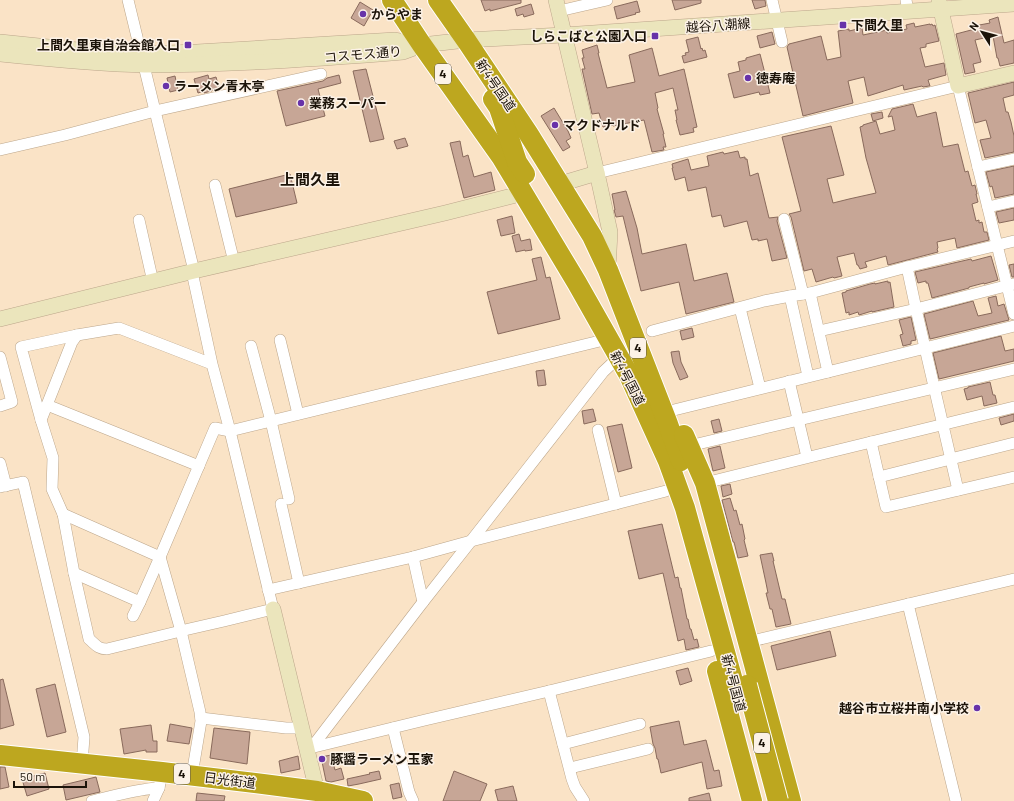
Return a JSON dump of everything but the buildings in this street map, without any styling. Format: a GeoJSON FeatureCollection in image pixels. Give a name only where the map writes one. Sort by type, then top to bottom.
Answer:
{"type":"FeatureCollection","features":[{"type":"Feature","properties":{"kind":"highway","name":"新4号国道"},"geometry":{"type":"LineString","coordinates":[[392,0],[502,158],[565,263],[629,375],[668,460],[685,508],[778,801]]}},
{"type":"Feature","properties":{"kind":"highway","name":"新4号国道"},"geometry":{"type":"LineString","coordinates":[[438,0],[528,133],[592,236],[608,270],[643,335],[668,424],[696,505],[741,687],[765,801]]}},
{"type":"Feature","properties":{"kind":"highway"},"geometry":{"type":"LineString","coordinates":[[466,40],[466,55],[499,108],[517,162],[560,238],[565,263]]}},
{"type":"Feature","properties":{"kind":"highway"},"geometry":{"type":"LineString","coordinates":[[643,335],[646,355],[674,410],[705,483],[791,801]]}},
{"type":"Feature","properties":{"kind":"highway"},"geometry":{"type":"LineString","coordinates":[[629,375],[634,402],[641,424],[657,462],[676,522],[712,650],[749,759],[752,801]]}},
{"type":"Feature","properties":{"kind":"highway","name":"日光街道"},"geometry":{"type":"LineString","coordinates":[[0,755],[82,764],[160,780],[192,776],[363,801]]}},
{"type":"Feature","properties":{"kind":"street"},"geometry":{"type":"LineString","coordinates":[[128,0],[193,272],[212,364],[230,431],[285,662],[302,728],[309,748],[319,795]]}},
{"type":"Feature","properties":{"kind":"street"},"geometry":{"type":"LineString","coordinates":[[607,0],[557,6],[610,232],[608,270]]}},
{"type":"Feature","properties":{"kind":"street"},"geometry":{"type":"LineString","coordinates":[[772,0],[782,42]]}},
{"type":"Feature","properties":{"kind":"street","name":"越谷八潮線"},"geometry":{"type":"LineString","coordinates":[[422,45],[466,40],[777,21],[907,6],[1014,4]]}},
{"type":"Feature","properties":{"kind":"street"},"geometry":{"type":"LineString","coordinates":[[940,5],[958,86],[988,207],[1010,284],[1014,314]]}},
{"type":"Feature","properties":{"kind":"street","name":"コスモス通り"},"geometry":{"type":"LineString","coordinates":[[0,42],[97,52],[143,59]]}},
{"type":"Feature","properties":{"kind":"street","name":"コスモス通り"},"geometry":{"type":"LineString","coordinates":[[0,54],[58,60],[143,59],[249,63],[403,52],[422,45]]}},
{"type":"Feature","properties":{"kind":"street"},"geometry":{"type":"LineString","coordinates":[[560,184],[597,173],[1014,73]]}},
{"type":"Feature","properties":{"kind":"street"},"geometry":{"type":"LineString","coordinates":[[0,150],[66,135],[155,111],[321,74]]}},
{"type":"Feature","properties":{"kind":"street"},"geometry":{"type":"LineString","coordinates":[[978,167],[1014,159]]}},
{"type":"Feature","properties":{"kind":"street"},"geometry":{"type":"LineString","coordinates":[[215,185],[234,262]]}},
{"type":"Feature","properties":{"kind":"street"},"geometry":{"type":"LineString","coordinates":[[0,319],[234,262],[446,213],[524,193]]}},
{"type":"Feature","properties":{"kind":"street"},"geometry":{"type":"LineString","coordinates":[[988,207],[1014,201]]}},
{"type":"Feature","properties":{"kind":"street"},"geometry":{"type":"LineString","coordinates":[[784,219],[819,331],[828,372]]}},
{"type":"Feature","properties":{"kind":"street"},"geometry":{"type":"LineString","coordinates":[[139,220],[153,282]]}},
{"type":"Feature","properties":{"kind":"street"},"geometry":{"type":"LineString","coordinates":[[643,335],[740,308],[807,293],[1014,241]]}},
{"type":"Feature","properties":{"kind":"street"},"geometry":{"type":"LineString","coordinates":[[907,267],[958,490]]}},
{"type":"Feature","properties":{"kind":"street"},"geometry":{"type":"LineString","coordinates":[[819,331],[916,309],[1010,284]]}},
{"type":"Feature","properties":{"kind":"street"},"geometry":{"type":"LineString","coordinates":[[790,296],[808,376]]}},
{"type":"Feature","properties":{"kind":"street"},"geometry":{"type":"LineString","coordinates":[[740,308],[760,388]]}},
{"type":"Feature","properties":{"kind":"street"},"geometry":{"type":"LineString","coordinates":[[674,410],[1014,326]]}},
{"type":"Feature","properties":{"kind":"street"},"geometry":{"type":"LineString","coordinates":[[212,364],[119,328],[21,347],[53,458],[52,489],[64,514],[74,573],[89,639],[101,649],[224,622],[273,609]]}},
{"type":"Feature","properties":{"kind":"street"},"geometry":{"type":"LineString","coordinates":[[41,420],[72,342],[77,335]]}},
{"type":"Feature","properties":{"kind":"street"},"geometry":{"type":"LineString","coordinates":[[133,616],[215,428],[230,431],[608,339]]}},
{"type":"Feature","properties":{"kind":"street"},"geometry":{"type":"LineString","coordinates":[[280,340],[298,414]]}},
{"type":"Feature","properties":{"kind":"street"},"geometry":{"type":"LineString","coordinates":[[251,346],[271,421],[299,583]]}},
{"type":"Feature","properties":{"kind":"street"},"geometry":{"type":"LineString","coordinates":[[0,357],[12,402],[0,406]]}},
{"type":"Feature","properties":{"kind":"street"},"geometry":{"type":"LineString","coordinates":[[309,748],[603,372],[619,357]]}},
{"type":"Feature","properties":{"kind":"street"},"geometry":{"type":"LineString","coordinates":[[689,446],[1014,369]]}},
{"type":"Feature","properties":{"kind":"street"},"geometry":{"type":"LineString","coordinates":[[789,381],[807,457]]}},
{"type":"Feature","properties":{"kind":"street"},"geometry":{"type":"LineString","coordinates":[[47,405],[199,466]]}},
{"type":"Feature","properties":{"kind":"street"},"geometry":{"type":"LineString","coordinates":[[705,483],[1014,407]]}},
{"type":"Feature","properties":{"kind":"street"},"geometry":{"type":"LineString","coordinates":[[598,430],[616,504]]}},
{"type":"Feature","properties":{"kind":"street"},"geometry":{"type":"LineString","coordinates":[[871,442],[886,508],[1014,477]]}},
{"type":"Feature","properties":{"kind":"street"},"geometry":{"type":"LineString","coordinates":[[879,477],[1014,443]]}},
{"type":"Feature","properties":{"kind":"street"},"geometry":{"type":"LineString","coordinates":[[0,463],[3,487],[23,482],[84,737],[82,764]]}},
{"type":"Feature","properties":{"kind":"street"},"geometry":{"type":"LineString","coordinates":[[268,590],[413,557],[666,492]]}},
{"type":"Feature","properties":{"kind":"street"},"geometry":{"type":"LineString","coordinates":[[64,514],[160,557]]}},
{"type":"Feature","properties":{"kind":"street"},"geometry":{"type":"LineString","coordinates":[[160,557],[181,631],[201,718],[192,776]]}},
{"type":"Feature","properties":{"kind":"street"},"geometry":{"type":"LineString","coordinates":[[413,557],[423,602]]}},
{"type":"Feature","properties":{"kind":"street"},"geometry":{"type":"LineString","coordinates":[[74,573],[140,602]]}},
{"type":"Feature","properties":{"kind":"street"},"geometry":{"type":"LineString","coordinates":[[748,642],[1014,579]]}},
{"type":"Feature","properties":{"kind":"street"},"geometry":{"type":"LineString","coordinates":[[908,604],[956,801]]}},
{"type":"Feature","properties":{"kind":"street"},"geometry":{"type":"LineString","coordinates":[[309,748],[549,691],[712,650]]}},
{"type":"Feature","properties":{"kind":"street"},"geometry":{"type":"LineString","coordinates":[[549,691],[575,787],[584,801]]}},
{"type":"Feature","properties":{"kind":"street"},"geometry":{"type":"LineString","coordinates":[[201,718],[286,728],[302,728]]}},
{"type":"Feature","properties":{"kind":"street"},"geometry":{"type":"LineString","coordinates":[[563,744],[640,724]]}},
{"type":"Feature","properties":{"kind":"street"},"geometry":{"type":"LineString","coordinates":[[394,728],[412,801]]}},
{"type":"Feature","properties":{"kind":"street"},"geometry":{"type":"LineString","coordinates":[[570,768],[648,749]]}},
{"type":"Feature","properties":{"kind":"street"},"geometry":{"type":"LineString","coordinates":[[749,759],[778,752]]}},
{"type":"Feature","properties":{"kind":"street"},"geometry":{"type":"LineString","coordinates":[[92,801],[146,789],[160,780]]}},
{"type":"Feature","properties":{"kind":"street"},"geometry":{"type":"LineString","coordinates":[[153,801],[160,780]]}},
{"type":"Feature","properties":{"kind":"place","name":"からやま"},"geometry":{"type":"Point","coordinates":[363,14]}},
{"type":"Feature","properties":{"kind":"place","name":"下間久里"},"geometry":{"type":"Point","coordinates":[843,25]}},
{"type":"Feature","properties":{"kind":"place","name":"しらこばと公園入口"},"geometry":{"type":"Point","coordinates":[655,36]}},
{"type":"Feature","properties":{"kind":"place","name":"上間久里東自治会館入口"},"geometry":{"type":"Point","coordinates":[188,45]}},
{"type":"Feature","properties":{"kind":"place","name":"徳寿庵"},"geometry":{"type":"Point","coordinates":[748,78]}},
{"type":"Feature","properties":{"kind":"place","name":"ラーメン青木亭"},"geometry":{"type":"Point","coordinates":[166,86]}},
{"type":"Feature","properties":{"kind":"place","name":"業務スーパー"},"geometry":{"type":"Point","coordinates":[301,103]}},
{"type":"Feature","properties":{"kind":"place","name":"マクドナルド"},"geometry":{"type":"Point","coordinates":[555,125]}},
{"type":"Feature","properties":{"kind":"place","name":"越谷市立桜井南小学校"},"geometry":{"type":"Point","coordinates":[977,708]}},
{"type":"Feature","properties":{"kind":"place","name":"豚醤ラーメン玉家"},"geometry":{"type":"Point","coordinates":[322,759]}},
{"type":"Feature","properties":{"kind":"district","name":"上間久里"},"geometry":{"type":"Point","coordinates":[310,180]}}]}
